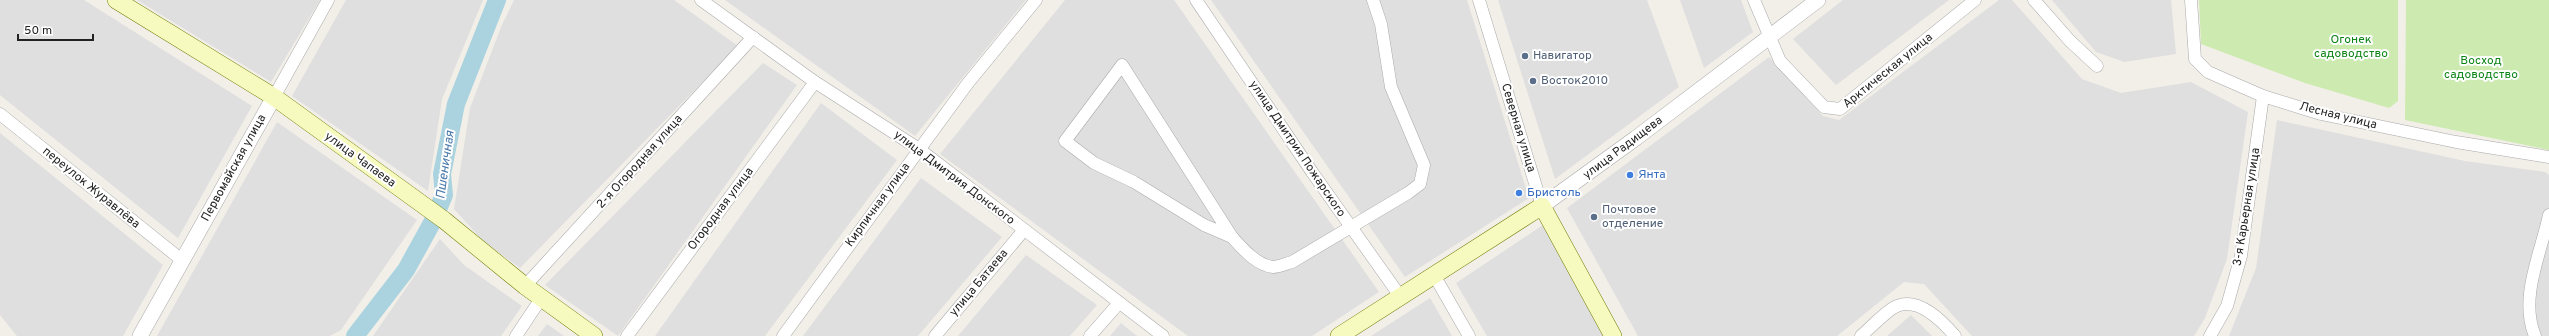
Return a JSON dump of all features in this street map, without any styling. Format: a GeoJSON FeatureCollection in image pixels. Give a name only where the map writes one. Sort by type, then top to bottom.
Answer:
{"type":"FeatureCollection","features":[{"type":"Feature","properties":{"kind":"main road","name":"улица Чапаева"},"geometry":{"type":"LineString","coordinates":[[116,0],[274,97],[444,220],[525,286],[594,336]]}},
{"type":"Feature","properties":{"kind":"main road","name":"улица Радищева"},"geometry":{"type":"LineString","coordinates":[[1339,336],[1542,206]]}},
{"type":"Feature","properties":{"kind":"main road","name":"Северная улица"},"geometry":{"type":"LineString","coordinates":[[1542,206],[1613,336]]}},
{"type":"Feature","properties":{"kind":"street","name":"Первомайская улица"},"geometry":{"type":"LineString","coordinates":[[140,336],[328,0]]}},
{"type":"Feature","properties":{"kind":"street","name":"улица Дмитрия Донского"},"geometry":{"type":"LineString","coordinates":[[701,0],[815,82],[919,149],[1163,336]]}},
{"type":"Feature","properties":{"kind":"street","name":"Кирпичная улица"},"geometry":{"type":"LineString","coordinates":[[783,336],[968,83],[1036,0]]}},
{"type":"Feature","properties":{"kind":"street","name":"улица Дмитрия Пожарского"},"geometry":{"type":"LineString","coordinates":[[1196,0],[1400,296]]}},
{"type":"Feature","properties":{"kind":"street"},"geometry":{"type":"LineString","coordinates":[[1232,237],[1204,224],[1134,182],[1094,163],[1065,141],[1122,66],[1232,237],[1244,251],[1263,263],[1274,267],[1292,262],[1408,194],[1420,184],[1424,175],[1424,165],[1391,87],[1381,24],[1373,0]]}},
{"type":"Feature","properties":{"kind":"street","name":"Северная улица"},"geometry":{"type":"LineString","coordinates":[[1479,0],[1542,206]]}},
{"type":"Feature","properties":{"kind":"street","name":"Арктическая улица"},"geometry":{"type":"LineString","coordinates":[[1754,0],[1780,61],[1824,107],[1840,109],[1975,0]]}},
{"type":"Feature","properties":{"kind":"street","name":"улица Радищева"},"geometry":{"type":"LineString","coordinates":[[1542,206],[1818,0]]}},
{"type":"Feature","properties":{"kind":"street"},"geometry":{"type":"LineString","coordinates":[[2034,0],[2070,42],[2097,66]]}},
{"type":"Feature","properties":{"kind":"street","name":"Лесная улица"},"geometry":{"type":"LineString","coordinates":[[2191,0],[2195,59],[2208,72],[2264,96],[2321,114],[2456,142],[2549,157]]}},
{"type":"Feature","properties":{"kind":"street","name":"2-я Огородная улица"},"geometry":{"type":"LineString","coordinates":[[525,286],[753,37]]}},
{"type":"Feature","properties":{"kind":"street","name":"Огородная улица"},"geometry":{"type":"LineString","coordinates":[[627,336],[815,82]]}},
{"type":"Feature","properties":{"kind":"street","name":"3-я Карьерная улица"},"geometry":{"type":"LineString","coordinates":[[2210,336],[2227,306],[2241,256],[2264,96]]}},
{"type":"Feature","properties":{"kind":"street","name":"переулок Журавлёва"},"geometry":{"type":"LineString","coordinates":[[0,114],[183,261]]}},
{"type":"Feature","properties":{"kind":"street"},"geometry":{"type":"LineString","coordinates":[[2535,336],[2529,323],[2529,307],[2533,280],[2549,215]]}},
{"type":"Feature","properties":{"kind":"street","name":"улица Батаева"},"geometry":{"type":"LineString","coordinates":[[935,336],[1024,230]]}},
{"type":"Feature","properties":{"kind":"street"},"geometry":{"type":"LineString","coordinates":[[1434,275],[1469,336]]}},
{"type":"Feature","properties":{"kind":"street"},"geometry":{"type":"LineString","coordinates":[[516,336],[542,297]]}},
{"type":"Feature","properties":{"kind":"street"},"geometry":{"type":"LineString","coordinates":[[1090,336],[1119,303]]}},
{"type":"Feature","properties":{"kind":"street"},"geometry":{"type":"LineString","coordinates":[[1861,336],[1897,306],[1912,305],[1929,311],[1955,336]]}},
{"type":"Feature","properties":{"kind":"shaded area"},"geometry":{"type":"Polygon","coordinates":[[[0,0],[84,0],[252,106],[178,238],[0,95],[0,0]]]}},
{"type":"Feature","properties":{"kind":"shaded area"},"geometry":{"type":"Polygon","coordinates":[[[137,0],[320,0],[271,82],[137,0]]]}},
{"type":"Feature","properties":{"kind":"shaded area"},"geometry":{"type":"Polygon","coordinates":[[[346,0],[483,0],[442,99],[428,191],[292,96],[346,0]]]}},
{"type":"Feature","properties":{"kind":"shaded area"},"geometry":{"type":"Polygon","coordinates":[[[514,0],[674,0],[738,46],[520,268],[483,241],[454,209],[470,108],[501,27],[514,0]]]}},
{"type":"Feature","properties":{"kind":"shaded area"},"geometry":{"type":"Polygon","coordinates":[[[725,0],[1026,0],[915,136],[725,0]]]}},
{"type":"Feature","properties":{"kind":"shaded area"},"geometry":{"type":"Polygon","coordinates":[[[1065,0],[1174,0],[1379,292],[1312,336],[1188,336],[940,154],[1065,0]]]}},
{"type":"Feature","properties":{"kind":"shaded area"},"geometry":{"type":"Polygon","coordinates":[[[1211,0],[1467,0],[1529,198],[1405,277],[1211,0]]]}},
{"type":"Feature","properties":{"kind":"shaded area"},"geometry":{"type":"Polygon","coordinates":[[[1498,0],[1647,0],[1679,87],[1555,179],[1498,0]]]}},
{"type":"Feature","properties":{"kind":"shaded area"},"geometry":{"type":"Polygon","coordinates":[[[1680,0],[1741,0],[1753,32],[1704,68],[1680,0]]]}},
{"type":"Feature","properties":{"kind":"shaded area"},"geometry":{"type":"Polygon","coordinates":[[[1843,0],[1949,0],[1836,85],[1793,39],[1843,0]]]}},
{"type":"Feature","properties":{"kind":"shaded area"},"geometry":{"type":"Polygon","coordinates":[[[1999,0],[2012,0],[2082,79],[2121,93],[2191,82],[2248,112],[2227,259],[2205,318],[2194,336],[1972,336],[1924,284],[1904,282],[1837,336],[1638,336],[1567,208],[1769,57],[1823,116],[1839,120],[1999,0]]]}},
{"type":"Feature","properties":{"kind":"shaded area"},"geometry":{"type":"Polygon","coordinates":[[[2052,0],[2171,0],[2176,54],[2124,62],[2096,52],[2052,0]]]}},
{"type":"Feature","properties":{"kind":"shaded area"},"geometry":{"type":"Polygon","coordinates":[[[763,63],[797,85],[618,336],[545,285],[763,63]]]}},
{"type":"Feature","properties":{"kind":"shaded area"},"geometry":{"type":"Polygon","coordinates":[[[821,103],[897,160],[765,336],[655,336],[821,103]]]}},
{"type":"Feature","properties":{"kind":"shaded area"},"geometry":{"type":"Polygon","coordinates":[[[2277,120],[2465,161],[2545,172],[2549,175],[2549,336],[2229,336],[2256,268],[2277,120]]]}},
{"type":"Feature","properties":{"kind":"shaded area"},"geometry":{"type":"Polygon","coordinates":[[[277,122],[417,220],[341,330],[330,336],[157,336],[277,122]]]}},
{"type":"Feature","properties":{"kind":"shaded area"},"geometry":{"type":"Polygon","coordinates":[[[0,133],[163,265],[123,336],[17,336],[0,315],[0,133]]]}},
{"type":"Feature","properties":{"kind":"shaded area"},"geometry":{"type":"Polygon","coordinates":[[[921,178],[1002,237],[918,336],[803,336],[921,178]]]}},
{"type":"Feature","properties":{"kind":"shaded area"},"geometry":{"type":"Polygon","coordinates":[[[1543,225],[1604,336],[1487,336],[1456,283],[1543,225]]]}},
{"type":"Feature","properties":{"kind":"shaded area"},"geometry":{"type":"Polygon","coordinates":[[[440,239],[464,265],[522,306],[501,336],[373,336],[440,239]]]}},
{"type":"Feature","properties":{"kind":"shaded area"},"geometry":{"type":"Polygon","coordinates":[[[1026,255],[1097,305],[1070,336],[958,336],[1026,255]]]}},
{"type":"Feature","properties":{"kind":"shaded area"},"geometry":{"type":"Polygon","coordinates":[[[1430,298],[1452,336],[1371,336],[1430,298]]]}},
{"type":"Feature","properties":{"kind":"shaded area"},"geometry":{"type":"Polygon","coordinates":[[[1911,315],[1932,336],[1887,336],[1911,315]]]}},
{"type":"Feature","properties":{"kind":"shaded area"},"geometry":{"type":"Polygon","coordinates":[[[1121,323],[1137,336],[1110,336],[1121,323]]]}},
{"type":"Feature","properties":{"kind":"shaded area"},"geometry":{"type":"Polygon","coordinates":[[[547,324],[564,336],[538,336],[547,324]]]}},
{"type":"Feature","properties":{"kind":"green space","name":"Огонек садоводство"},"geometry":{"type":"Polygon","coordinates":[[[2199,0],[2398,0],[2398,101],[2389,108],[2305,83],[2201,44],[2199,0]]]}},
{"type":"Feature","properties":{"kind":"green space","name":"Восход садоводство"},"geometry":{"type":"Polygon","coordinates":[[[2406,0],[2549,0],[2549,150],[2405,120],[2406,0]]]}},
{"type":"Feature","properties":{"kind":"waterway","name":"Пшеничная"},"geometry":{"type":"LineString","coordinates":[[355,336],[406,270],[433,221],[444,195],[442,174],[456,104],[497,0]]}},
{"type":"Feature","properties":{"kind":"place","name":"Навигатор"},"geometry":{"type":"Point","coordinates":[1525,56]}},
{"type":"Feature","properties":{"kind":"place","name":"Восток2010"},"geometry":{"type":"Point","coordinates":[1533,81]}},
{"type":"Feature","properties":{"kind":"place","name":"Янта"},"geometry":{"type":"Point","coordinates":[1630,175]}},
{"type":"Feature","properties":{"kind":"place","name":"Бристоль"},"geometry":{"type":"Point","coordinates":[1519,193]}},
{"type":"Feature","properties":{"kind":"place","name":"Почтовое отделение"},"geometry":{"type":"Point","coordinates":[1594,217]}}]}
